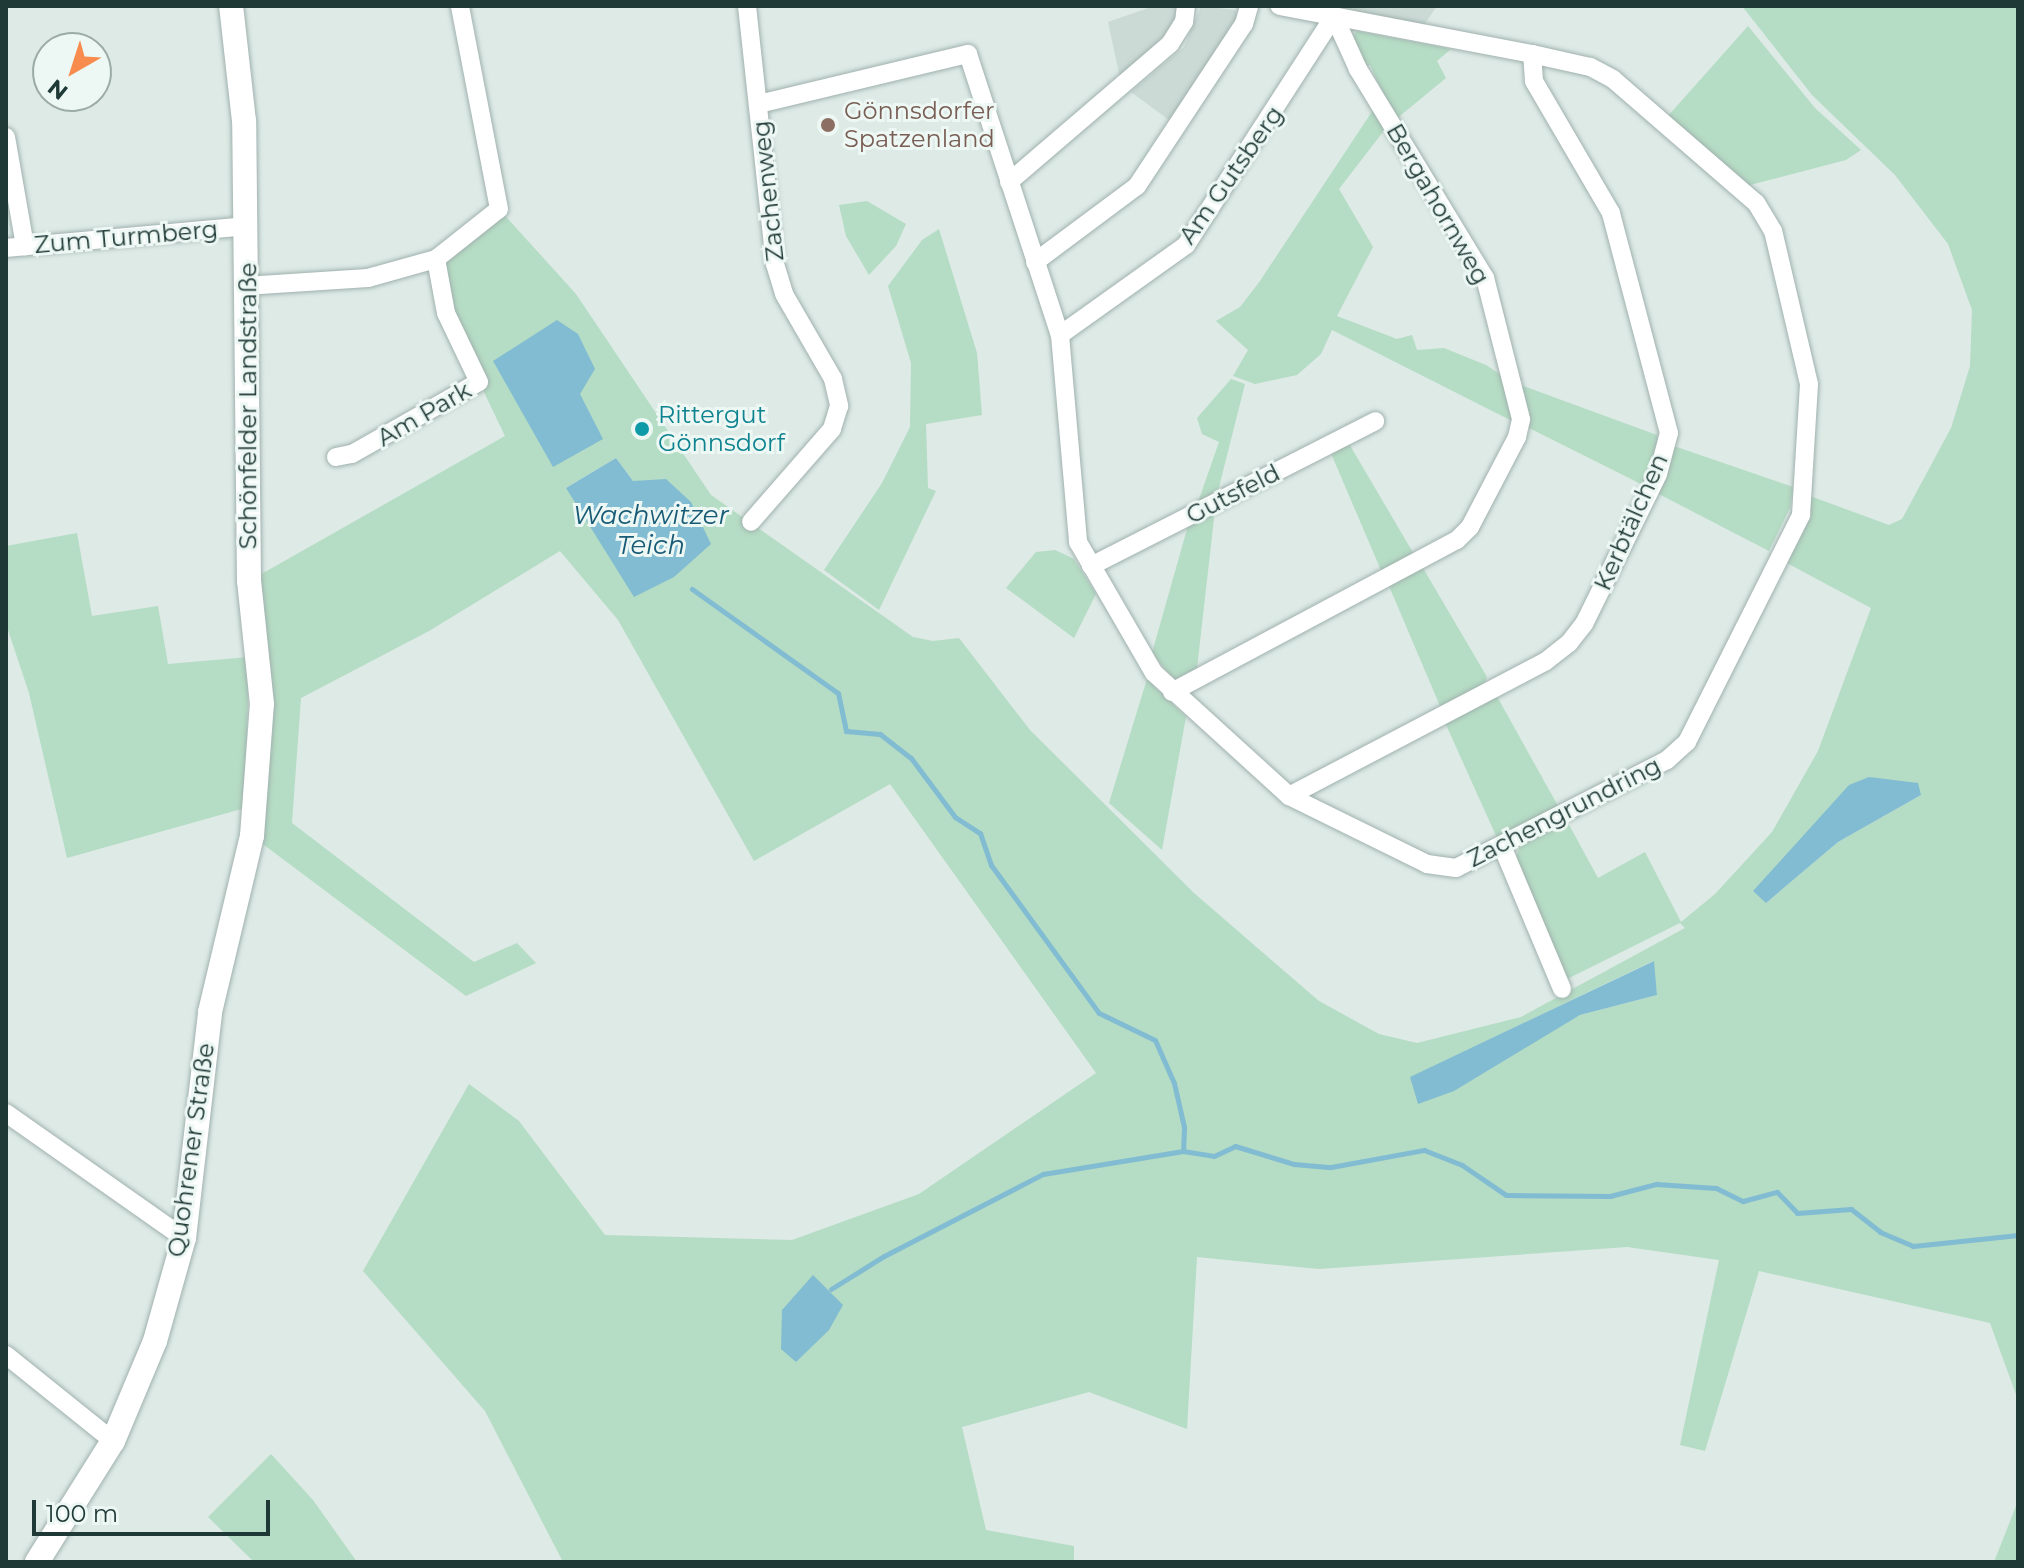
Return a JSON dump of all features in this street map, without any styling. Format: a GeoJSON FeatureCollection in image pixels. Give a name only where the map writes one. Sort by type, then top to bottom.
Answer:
{"type":"FeatureCollection","features":[{"type":"Feature","properties":{"kind":"street","name":"Schönfelder Landstraße"},"geometry":{"type":"LineString","coordinates":[[231,6],[244,121],[249,581],[262,704],[254,806]]}},
{"type":"Feature","properties":{"kind":"street"},"geometry":{"type":"LineString","coordinates":[[260,285],[368,278],[436,259],[499,209],[460,6]]}},
{"type":"Feature","properties":{"kind":"street","name":"Zachenweg"},"geometry":{"type":"LineString","coordinates":[[747,6],[775,264],[784,294],[833,379],[839,406],[832,429],[751,522]]}},
{"type":"Feature","properties":{"kind":"street"},"geometry":{"type":"LineString","coordinates":[[1009,182],[1170,44],[1184,22],[1186,6]]}},
{"type":"Feature","properties":{"kind":"street"},"geometry":{"type":"LineString","coordinates":[[1035,262],[1137,186],[1244,24],[1249,6]]}},
{"type":"Feature","properties":{"kind":"street","name":"Zachengrundring"},"geometry":{"type":"LineString","coordinates":[[759,104],[968,54],[1060,335],[1078,542],[1091,566],[1154,673],[1289,796],[1442,869],[1502,846],[1667,760],[1687,742],[1801,515],[1806,479],[1809,384],[1773,231],[1756,203],[1613,79],[1590,67],[1532,54],[1280,6]]}},
{"type":"Feature","properties":{"kind":"street","name":"Am Gutsberg"},"geometry":{"type":"LineString","coordinates":[[1060,335],[1186,245],[1334,16]]}},
{"type":"Feature","properties":{"kind":"street","name":"Bergahornweg"},"geometry":{"type":"LineString","coordinates":[[1172,692],[1457,540],[1470,527],[1517,437],[1521,419],[1485,278],[1358,69],[1334,16]]}},
{"type":"Feature","properties":{"kind":"street","name":"Kerbtälchen"},"geometry":{"type":"LineString","coordinates":[[1289,796],[1546,661],[1569,643],[1584,624],[1658,474],[1669,433],[1611,213],[1534,81],[1532,54]]}},
{"type":"Feature","properties":{"kind":"street"},"geometry":{"type":"LineString","coordinates":[[6,137],[15,247]]}},
{"type":"Feature","properties":{"kind":"street","name":"Zum Turmberg"},"geometry":{"type":"LineString","coordinates":[[15,247],[247,226]]}},
{"type":"Feature","properties":{"kind":"street","name":"Am Park"},"geometry":{"type":"LineString","coordinates":[[336,457],[352,454],[479,382],[446,313],[436,259]]}},
{"type":"Feature","properties":{"kind":"street","name":"Gutsfeld"},"geometry":{"type":"LineString","coordinates":[[1091,566],[1375,421]]}},
{"type":"Feature","properties":{"kind":"street","name":"Quohrener Straße"},"geometry":{"type":"LineString","coordinates":[[37,1562],[113,1441],[155,1341],[184,1238],[210,1012],[252,836],[254,806]]}},
{"type":"Feature","properties":{"kind":"street"},"geometry":{"type":"LineString","coordinates":[[1502,846],[1562,989]]}},
{"type":"Feature","properties":{"kind":"street"},"geometry":{"type":"LineString","coordinates":[[6,1113],[184,1238]]}},
{"type":"Feature","properties":{"kind":"street"},"geometry":{"type":"LineString","coordinates":[[6,1355],[113,1441]]}},
{"type":"Feature","properties":{"kind":"shaded area"},"geometry":{"type":"Polygon","coordinates":[[[1154,6],[1177,6],[1176,24],[1120,78],[1108,22],[1154,6]]]}},
{"type":"Feature","properties":{"kind":"shaded area"},"geometry":{"type":"Polygon","coordinates":[[[1201,6],[1235,10],[1239,18],[1173,123],[1131,92],[1184,47],[1201,6]]]}},
{"type":"Feature","properties":{"kind":"shaded area"},"geometry":{"type":"Polygon","coordinates":[[[1320,6],[1437,6],[1424,25],[1320,6]]]}},
{"type":"Feature","properties":{"kind":"green space"},"geometry":{"type":"Polygon","coordinates":[[[1742,6],[2018,6],[2018,1400],[1990,1323],[1759,1271],[1705,1451],[1680,1445],[1719,1260],[1627,1247],[1319,1269],[1197,1257],[1187,1429],[1089,1392],[962,1427],[986,1530],[1074,1546],[1074,1562],[563,1562],[485,1411],[363,1271],[469,1084],[519,1121],[605,1235],[792,1240],[919,1194],[1096,1073],[890,784],[754,861],[618,620],[560,551],[429,631],[301,698],[292,823],[474,962],[517,943],[536,963],[466,996],[252,836],[249,581],[505,436],[446,313],[436,259],[499,209],[576,294],[711,495],[913,637],[933,641],[959,638],[1030,730],[1194,893],[1319,1001],[1379,1034],[1417,1043],[1521,1017],[1685,928],[1680,923],[1563,981],[1515,860],[1521,843],[1567,821],[1598,878],[1645,852],[1681,922],[1715,894],[1772,832],[1818,751],[1871,608],[1785,562],[1810,496],[1889,525],[1902,519],[1951,428],[1970,366],[1972,310],[1948,244],[1895,175],[1812,95],[1742,6]],[[616,458],[566,488],[633,481],[616,458]],[[1869,777],[1766,903],[1838,842],[1921,795],[1869,777]],[[1653,961],[1411,1077],[1521,1049],[1580,1015],[1657,995],[1653,961]]]}},
{"type":"Feature","properties":{"kind":"green space"},"geometry":{"type":"Polygon","coordinates":[[[1748,26],[1815,108],[1861,150],[1846,160],[1746,186],[1668,116],[1748,26]]]}},
{"type":"Feature","properties":{"kind":"green space"},"geometry":{"type":"Polygon","coordinates":[[[1357,31],[1451,49],[1437,61],[1446,78],[1395,120],[1370,65],[1361,69],[1352,37],[1357,31]]]}},
{"type":"Feature","properties":{"kind":"green space"},"geometry":{"type":"Polygon","coordinates":[[[1375,107],[1386,128],[1339,189],[1373,247],[1337,316],[1397,339],[1412,335],[1417,350],[1444,348],[1486,365],[1504,377],[1514,422],[1332,330],[1321,354],[1297,375],[1255,384],[1233,376],[1248,350],[1216,321],[1240,307],[1260,281],[1375,107]]]}},
{"type":"Feature","properties":{"kind":"green space"},"geometry":{"type":"Polygon","coordinates":[[[867,201],[906,224],[896,246],[869,275],[846,236],[839,205],[867,201]]]}},
{"type":"Feature","properties":{"kind":"green space"},"geometry":{"type":"Polygon","coordinates":[[[939,229],[977,353],[982,415],[926,424],[928,488],[936,491],[879,610],[824,570],[882,483],[910,427],[911,363],[888,286],[922,240],[939,229]]]}},
{"type":"Feature","properties":{"kind":"green space"},"geometry":{"type":"Polygon","coordinates":[[[1231,379],[1245,384],[1217,495],[1197,505],[1219,442],[1202,434],[1197,418],[1231,379]]]}},
{"type":"Feature","properties":{"kind":"green space"},"geometry":{"type":"Polygon","coordinates":[[[1518,384],[1657,435],[1659,454],[1645,486],[1525,426],[1518,384]]]}},
{"type":"Feature","properties":{"kind":"green space"},"geometry":{"type":"Polygon","coordinates":[[[1348,442],[1415,556],[1383,575],[1330,451],[1348,442]]]}},
{"type":"Feature","properties":{"kind":"green space"},"geometry":{"type":"Polygon","coordinates":[[[1671,445],[1793,487],[1790,508],[1769,551],[1653,491],[1671,445]]]}},
{"type":"Feature","properties":{"kind":"green space"},"geometry":{"type":"Polygon","coordinates":[[[1215,510],[1197,668],[1174,680],[1152,653],[1189,522],[1215,510]]]}},
{"type":"Feature","properties":{"kind":"green space"},"geometry":{"type":"Polygon","coordinates":[[[77,533],[92,616],[158,606],[168,664],[249,657],[245,808],[67,858],[29,693],[6,624],[6,546],[77,533]]]}},
{"type":"Feature","properties":{"kind":"green space"},"geometry":{"type":"Polygon","coordinates":[[[1055,550],[1074,559],[1096,594],[1074,638],[1006,588],[1036,552],[1055,550]]]}},
{"type":"Feature","properties":{"kind":"green space"},"geometry":{"type":"Polygon","coordinates":[[[1423,568],[1487,677],[1484,685],[1440,706],[1389,586],[1423,568]]]}},
{"type":"Feature","properties":{"kind":"green space"},"geometry":{"type":"Polygon","coordinates":[[[1147,679],[1186,717],[1162,850],[1109,803],[1147,679]]]}},
{"type":"Feature","properties":{"kind":"green space"},"geometry":{"type":"Polygon","coordinates":[[[1494,691],[1558,806],[1497,838],[1443,718],[1494,691]]]}},
{"type":"Feature","properties":{"kind":"green space"},"geometry":{"type":"Polygon","coordinates":[[[271,1454],[313,1500],[357,1562],[254,1562],[208,1517],[271,1454]]]}},
{"type":"Feature","properties":{"kind":"green space"},"geometry":{"type":"Polygon","coordinates":[[[2018,1501],[2018,1562],[1994,1562],[2018,1501]]]}},
{"type":"Feature","properties":{"kind":"water"},"geometry":{"type":"Polygon","coordinates":[[[557,320],[578,334],[595,369],[580,394],[603,439],[553,467],[493,361],[557,320]]]}},
{"type":"Feature","properties":{"kind":"water","name":"Wachwitzer Teich"},"geometry":{"type":"Polygon","coordinates":[[[616,458],[633,481],[666,479],[691,502],[711,544],[674,577],[634,597],[566,488],[616,458]]]}},
{"type":"Feature","properties":{"kind":"water"},"geometry":{"type":"Polygon","coordinates":[[[1869,777],[1918,783],[1921,795],[1838,842],[1766,903],[1753,891],[1849,785],[1869,777]]]}},
{"type":"Feature","properties":{"kind":"water"},"geometry":{"type":"Polygon","coordinates":[[[1654,961],[1657,995],[1580,1015],[1454,1091],[1418,1104],[1410,1077],[1654,961]]]}},
{"type":"Feature","properties":{"kind":"water"},"geometry":{"type":"Polygon","coordinates":[[[813,1275],[843,1305],[829,1330],[796,1362],[781,1349],[782,1310],[813,1275]]]}},
{"type":"Feature","properties":{"kind":"waterway"},"geometry":{"type":"LineString","coordinates":[[692,589],[838,693],[846,731],[880,734],[911,758],[955,817],[980,833],[991,865],[1099,1013],[1155,1040],[1174,1083],[1184,1127],[1183,1151],[1214,1156],[1235,1146],[1294,1164],[1331,1167],[1424,1150],[1462,1165],[1506,1195],[1610,1196],[1656,1184],[1716,1188],[1743,1201],[1777,1192],[1797,1213],[1851,1209],[1880,1232],[1913,1246],[2018,1235]]}},
{"type":"Feature","properties":{"kind":"waterway"},"geometry":{"type":"LineString","coordinates":[[831,1289],[884,1256],[1043,1174],[1183,1151]]}},
{"type":"Feature","properties":{"kind":"place","name":"Gönnsdorfer Spatzenland"},"geometry":{"type":"Point","coordinates":[828,125]}},
{"type":"Feature","properties":{"kind":"place","name":"Rittergut Gönnsdorf"},"geometry":{"type":"Point","coordinates":[642,429]}}]}
